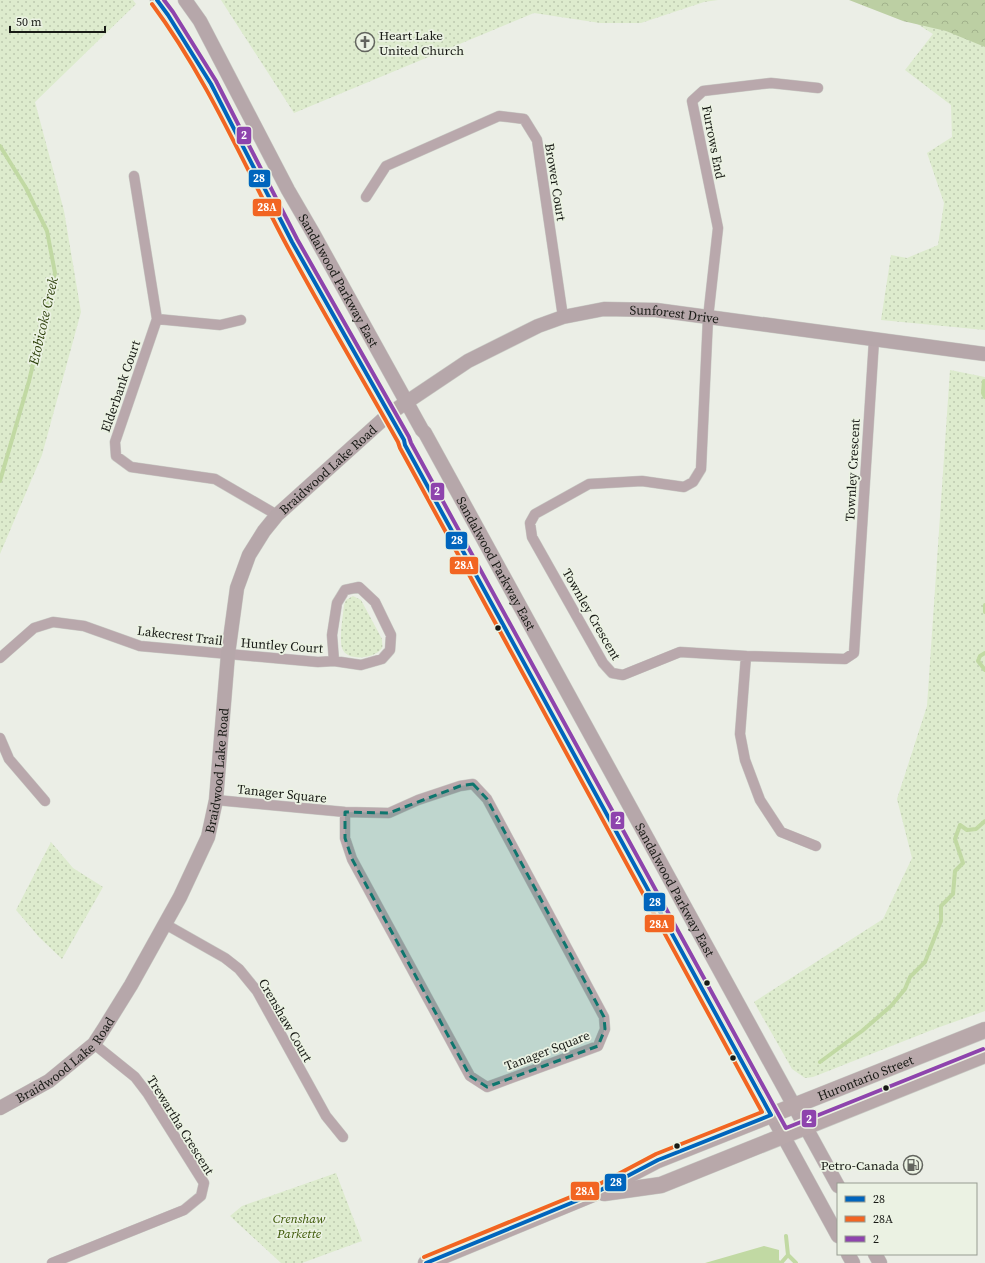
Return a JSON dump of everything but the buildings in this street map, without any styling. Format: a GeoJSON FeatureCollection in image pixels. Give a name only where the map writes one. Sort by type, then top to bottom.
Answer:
{"type":"FeatureCollection","features":[{"type":"Feature","properties":{"kind":"main road","name":"Sandalwood Parkway East"},"geometry":{"type":"LineString","coordinates":[[157,0],[211,84],[292,242],[404,440],[405,445],[837,1234]]}},
{"type":"Feature","properties":{"kind":"main road","name":"Sandalwood Parkway East"},"geometry":{"type":"LineString","coordinates":[[185,0],[200,21],[288,190],[406,402],[429,440],[837,1184]]}},
{"type":"Feature","properties":{"kind":"main road","name":"Sunforest Drive"},"geometry":{"type":"LineString","coordinates":[[389,414],[468,361],[538,326],[563,317],[604,309],[656,310],[985,354]]}},
{"type":"Feature","properties":{"kind":"main road","name":"Braidwood Lake Road"},"geometry":{"type":"LineString","coordinates":[[0,1108],[49,1081],[94,1044],[131,985],[180,897],[208,837],[216,800],[228,654],[237,588],[249,555],[264,531],[277,515],[389,414]]}},
{"type":"Feature","properties":{"kind":"main road","name":"Hurontario Street"},"geometry":{"type":"LineString","coordinates":[[426,1263],[593,1194],[658,1160],[985,1030]]}},
{"type":"Feature","properties":{"kind":"main road","name":"Hurontario Street"},"geometry":{"type":"LineString","coordinates":[[593,1194],[661,1185],[985,1055]]}},
{"type":"Feature","properties":{"kind":"street","name":"Furrows End"},"geometry":{"type":"LineString","coordinates":[[708,318],[718,228],[692,101],[703,91],[771,83],[818,88]]}},
{"type":"Feature","properties":{"kind":"street","name":"Brower Court"},"geometry":{"type":"LineString","coordinates":[[366,197],[386,166],[499,116],[524,119],[537,140],[563,317]]}},
{"type":"Feature","properties":{"kind":"street","name":"Elderbank Court"},"geometry":{"type":"LineString","coordinates":[[134,176],[157,319],[115,442],[116,456],[130,467],[215,479],[277,515]]}},
{"type":"Feature","properties":{"kind":"street","name":"Townley Crescent"},"geometry":{"type":"LineString","coordinates":[[708,318],[701,469],[693,482],[684,487],[642,481],[589,484],[535,514],[530,523],[532,537],[603,663],[612,673],[623,675],[680,652],[845,659],[854,653],[874,340]]}},
{"type":"Feature","properties":{"kind":"street"},"geometry":{"type":"LineString","coordinates":[[157,319],[220,325],[241,320]]}},
{"type":"Feature","properties":{"kind":"street","name":"Huntley Court"},"geometry":{"type":"LineString","coordinates":[[228,654],[318,662],[334,661],[361,665],[382,659],[390,650],[391,635],[375,602],[359,587],[345,590],[337,603],[332,635],[334,661]]}},
{"type":"Feature","properties":{"kind":"street","name":"Lakecrest Trail"},"geometry":{"type":"LineString","coordinates":[[0,658],[34,628],[53,622],[84,626],[140,646],[228,654]]}},
{"type":"Feature","properties":{"kind":"street"},"geometry":{"type":"LineString","coordinates":[[746,656],[740,734],[745,760],[760,800],[781,832],[816,846]]}},
{"type":"Feature","properties":{"kind":"street"},"geometry":{"type":"LineString","coordinates":[[0,738],[9,758],[45,801]]}},
{"type":"Feature","properties":{"kind":"street","name":"Tanager Square"},"geometry":{"type":"LineString","coordinates":[[216,800],[345,812],[389,812],[418,800],[460,786],[473,784],[487,799],[604,1016],[606,1029],[598,1046],[487,1087],[470,1076],[352,859],[345,838],[345,812]]}},
{"type":"Feature","properties":{"kind":"street","name":"Crenshaw Court"},"geometry":{"type":"LineString","coordinates":[[165,924],[225,958],[239,969],[257,991],[326,1116],[343,1137]]}},
{"type":"Feature","properties":{"kind":"street","name":"Trewartha Crescent"},"geometry":{"type":"LineString","coordinates":[[52,1263],[184,1210],[201,1196],[204,1183],[148,1094],[135,1077],[94,1044]]}},
{"type":"Feature","properties":{"kind":"highlighted area"},"geometry":{"type":"Polygon","coordinates":[[[473,784],[487,799],[604,1017],[605,1029],[598,1046],[487,1087],[470,1076],[352,859],[345,838],[345,812],[389,813],[460,786],[473,784]]]}},
{"type":"Feature","properties":{"kind":"green space"},"geometry":{"type":"Polygon","coordinates":[[[0,0],[133,0],[136,4],[35,102],[64,211],[81,312],[42,455],[0,554],[0,0]]]}},
{"type":"Feature","properties":{"kind":"green space"},"geometry":{"type":"Polygon","coordinates":[[[221,0],[718,0],[704,2],[641,23],[600,23],[534,13],[294,113],[221,0]]]}},
{"type":"Feature","properties":{"kind":"green space"},"geometry":{"type":"Polygon","coordinates":[[[849,0],[985,0],[985,47],[946,31],[903,21],[849,0]]]}},
{"type":"Feature","properties":{"kind":"green space"},"geometry":{"type":"Polygon","coordinates":[[[880,0],[985,0],[985,330],[881,320],[891,255],[907,258],[938,245],[944,203],[927,153],[952,137],[951,105],[905,70],[933,34],[880,0]]]}},
{"type":"Feature","properties":{"kind":"green space"},"geometry":{"type":"Polygon","coordinates":[[[950,370],[985,377],[985,1011],[937,1028],[813,1077],[805,1078],[792,1069],[754,1002],[883,919],[912,858],[897,799],[927,706],[950,370]]]}},
{"type":"Feature","properties":{"kind":"green space"},"geometry":{"type":"Polygon","coordinates":[[[353,596],[361,600],[382,639],[382,648],[373,655],[367,657],[355,657],[349,655],[342,648],[341,644],[344,605],[346,600],[353,596]]]}},
{"type":"Feature","properties":{"kind":"green space"},"geometry":{"type":"Polygon","coordinates":[[[51,842],[73,868],[103,887],[62,959],[39,937],[16,910],[51,842]]]}},
{"type":"Feature","properties":{"kind":"green space","name":"Crenshaw Parkette"},"geometry":{"type":"Polygon","coordinates":[[[336,1173],[362,1241],[302,1263],[281,1263],[230,1216],[242,1206],[336,1173]]]}},
{"type":"Feature","properties":{"kind":"shaded area"},"geometry":{"type":"Polygon","coordinates":[[[764,1246],[779,1250],[779,1260],[783,1263],[705,1263],[764,1246]]]}},
{"type":"Feature","properties":{"kind":"waterway","name":"Etobicoke Creek"},"geometry":{"type":"LineString","coordinates":[[0,146],[26,188],[47,231],[55,273],[29,381],[0,481]]}},
{"type":"Feature","properties":{"kind":"waterway"},"geometry":{"type":"LineString","coordinates":[[984,381],[983,393],[985,397]]}},
{"type":"Feature","properties":{"kind":"waterway"},"geometry":{"type":"LineString","coordinates":[[985,605],[985,612]]}},
{"type":"Feature","properties":{"kind":"waterway"},"geometry":{"type":"LineString","coordinates":[[985,653],[980,656],[978,661],[985,670]]}},
{"type":"Feature","properties":{"kind":"waterway"},"geometry":{"type":"LineString","coordinates":[[820,1062],[862,1031],[891,1006],[905,989],[910,977],[925,962],[941,921],[941,906],[953,894],[955,871],[963,863],[955,839],[960,825],[967,830],[976,829],[985,821]]}},
{"type":"Feature","properties":{"kind":"waterway"},"geometry":{"type":"LineString","coordinates":[[781,1263],[788,1255],[786,1236]]}},
{"type":"Feature","properties":{"kind":"waterway"},"geometry":{"type":"LineString","coordinates":[[788,1255],[796,1263]]}},
{"type":"Feature","properties":{"kind":"transit line","name":"28"},"geometry":{"type":"LineString","coordinates":[[157,0],[211,84],[292,242],[404,440],[405,445],[771,1115],[658,1160],[593,1194],[426,1263]]}},
{"type":"Feature","properties":{"kind":"transit line","name":"2"},"geometry":{"type":"LineString","coordinates":[[164,0],[216,81],[297,239],[409,437],[786,1128],[983,1049]]}},
{"type":"Feature","properties":{"kind":"transit line","name":"28A"},"geometry":{"type":"LineString","coordinates":[[152,4],[190,61],[224,121],[313,294],[398,442],[762,1112],[656,1154],[590,1189],[424,1257]]}},
{"type":"Feature","properties":{"kind":"place","name":"Heart Lake United Church"},"geometry":{"type":"Point","coordinates":[365,42]}},
{"type":"Feature","properties":{"kind":"place","name":"Petro-Canada"},"geometry":{"type":"Point","coordinates":[913,1165]}}]}
